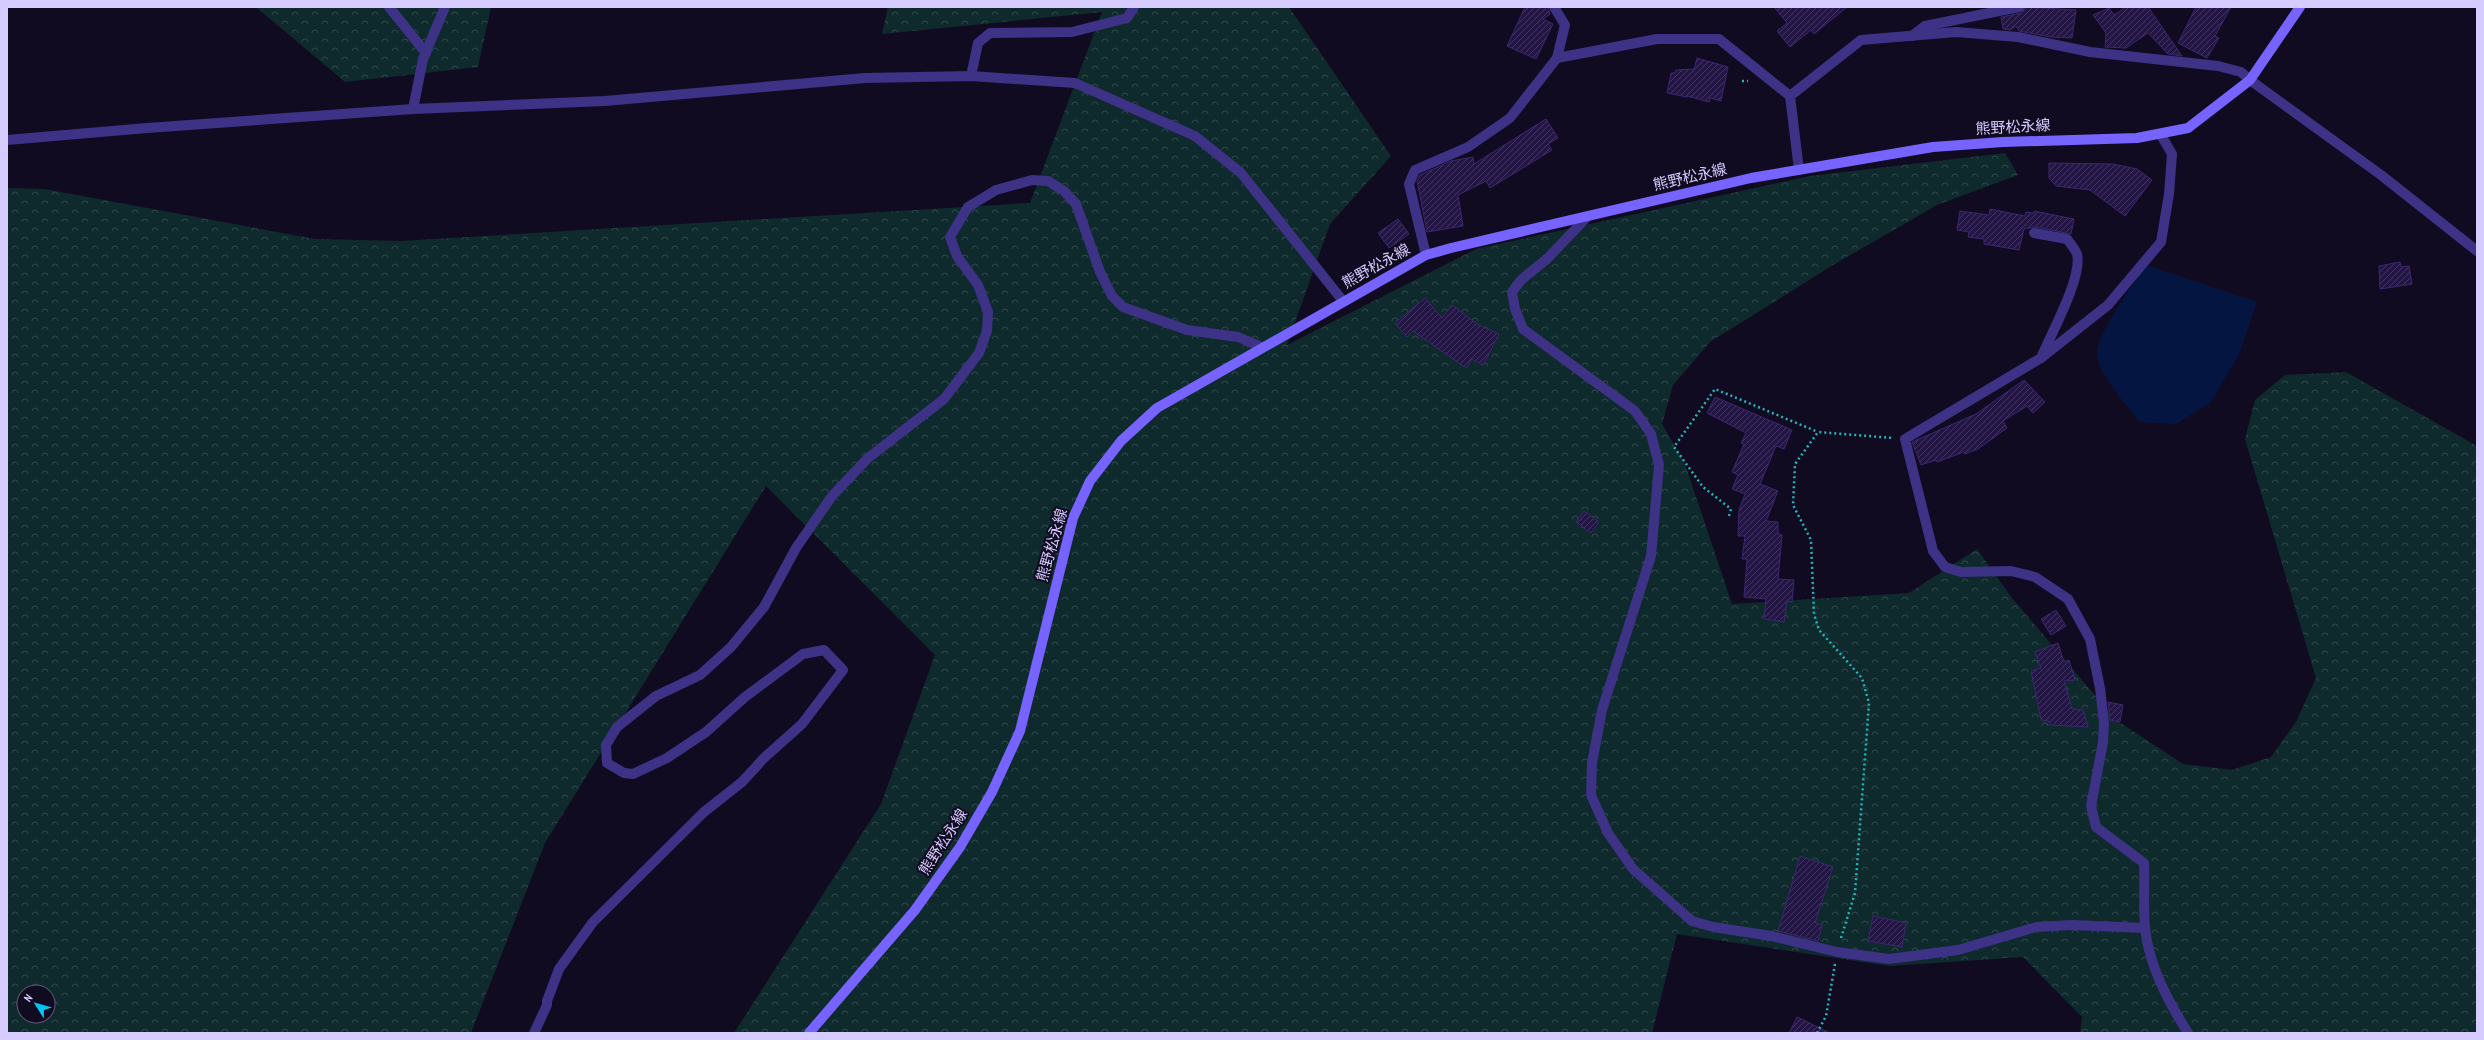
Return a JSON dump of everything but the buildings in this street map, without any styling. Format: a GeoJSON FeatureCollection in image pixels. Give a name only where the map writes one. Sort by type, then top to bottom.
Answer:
{"type":"FeatureCollection","features":[{"type":"Feature","properties":{"kind":"main road","name":"熊野松永線"},"geometry":{"type":"LineString","coordinates":[[809,1033],[915,910],[960,847],[992,792],[1020,731],[1073,518],[1090,481],[1121,441],[1157,408],[1426,255],[1751,178],[1934,147],[2003,142],[2137,138],[2161,135],[2188,128],[2250,80],[2300,7]]}},
{"type":"Feature","properties":{"kind":"street"},"geometry":{"type":"LineString","coordinates":[[389,7],[426,53]]}},
{"type":"Feature","properties":{"kind":"street"},"geometry":{"type":"LineString","coordinates":[[414,109],[426,53],[445,7]]}},
{"type":"Feature","properties":{"kind":"street"},"geometry":{"type":"LineString","coordinates":[[971,76],[978,43],[990,33],[1072,32],[1126,18],[1134,7]]}},
{"type":"Feature","properties":{"kind":"street"},"geometry":{"type":"LineString","coordinates":[[1426,255],[1409,184],[1415,170],[1468,147],[1510,118],[1557,58],[1565,25],[1554,7]]}},
{"type":"Feature","properties":{"kind":"street"},"geometry":{"type":"LineString","coordinates":[[1912,36],[1925,26],[2019,7]]}},
{"type":"Feature","properties":{"kind":"street"},"geometry":{"type":"LineString","coordinates":[[1790,96],[1861,40],[1956,32],[2018,36],[2090,52],[2218,66],[2241,72],[2381,175],[2477,251]]}},
{"type":"Feature","properties":{"kind":"street"},"geometry":{"type":"LineString","coordinates":[[1557,58],[1657,39],[1719,40],[1790,96],[1799,170]]}},
{"type":"Feature","properties":{"kind":"street"},"geometry":{"type":"LineString","coordinates":[[7,140],[147,128],[414,109],[605,101],[865,78],[971,76],[1075,83],[1195,136],[1241,173],[1343,301]]}},
{"type":"Feature","properties":{"kind":"street"},"geometry":{"type":"LineString","coordinates":[[2161,135],[2172,154],[2169,194],[2160,242],[2108,305],[2041,358],[1905,439],[1932,551],[1945,567],[1961,572],[2011,571],[2035,577],[2068,599],[2090,639],[2100,688],[2104,723],[2091,806],[2096,827],[2144,863],[2145,928],[2150,958],[2172,1008],[2188,1033]]}},
{"type":"Feature","properties":{"kind":"street"},"geometry":{"type":"LineString","coordinates":[[534,1033],[547,1006],[547,1001],[559,970],[593,922],[704,812],[742,782],[764,758],[802,724],[843,670],[824,650],[803,654],[745,697],[706,732],[667,758],[634,774],[624,773],[608,763],[606,745],[617,727],[656,696],[700,675],[731,647],[764,607],[796,548],[832,496],[868,458],[944,399],[979,353],[987,331],[988,312],[978,285],[957,256],[950,236],[968,207],[996,190],[1032,180],[1048,181],[1064,191],[1076,204],[1100,272],[1112,296],[1123,307],[1188,330],[1238,337],[1262,347]]}},
{"type":"Feature","properties":{"kind":"street"},"geometry":{"type":"LineString","coordinates":[[1587,217],[1548,258],[1521,280],[1512,292],[1515,309],[1523,329],[1636,411],[1651,434],[1659,465],[1651,556],[1602,710],[1592,763],[1592,795],[1608,833],[1633,869],[1692,921],[1713,927],[1771,936],[1837,952],[1890,959],[1958,950],[2036,927],[2072,924],[2145,928]]}},
{"type":"Feature","properties":{"kind":"street"},"geometry":{"type":"LineString","coordinates":[[2034,233],[2067,239],[2077,254],[2076,271],[2069,297],[2041,358]]}},
{"type":"Feature","properties":{"kind":"path"},"geometry":{"type":"LineString","coordinates":[[1729,516],[1731,509],[1703,487],[1674,447],[1715,389],[1818,432],[1905,439]]}},
{"type":"Feature","properties":{"kind":"path"},"geometry":{"type":"LineString","coordinates":[[1818,432],[1795,464],[1793,505],[1811,540],[1814,614],[1819,630],[1862,678],[1869,703],[1855,893],[1837,952]]}},
{"type":"Feature","properties":{"kind":"path"},"geometry":{"type":"LineString","coordinates":[[1817,1033],[1826,1016],[1832,981]]}},
{"type":"Feature","properties":{"kind":"green space"},"geometry":{"type":"Polygon","coordinates":[[[256,7],[491,7],[478,67],[345,82],[256,7]]]}},
{"type":"Feature","properties":{"kind":"green space"},"geometry":{"type":"Polygon","coordinates":[[[888,7],[1289,7],[1391,156],[1330,224],[1287,345],[1476,249],[1810,176],[2005,153],[2018,175],[1937,205],[1833,265],[1710,342],[1673,385],[1662,424],[1685,464],[1732,604],[1909,593],[1977,549],[2012,598],[2116,720],[2183,764],[2232,770],[2271,757],[2296,722],[2316,678],[2245,439],[2255,400],[2285,375],[2346,372],[2477,446],[2477,1033],[2080,1033],[2082,1017],[2023,957],[1889,966],[1677,934],[1652,1033],[734,1033],[881,804],[935,655],[766,486],[545,843],[471,1033],[7,1033],[7,188],[44,189],[315,239],[401,241],[1030,203],[1102,12],[882,34],[888,7]]]}},
{"type":"Feature","properties":{"kind":"water"},"geometry":{"type":"Polygon","coordinates":[[[2146,265],[2257,302],[2239,354],[2211,402],[2176,424],[2140,422],[2122,400],[2103,372],[2097,356],[2098,347],[2108,323],[2146,265]]]}}]}
